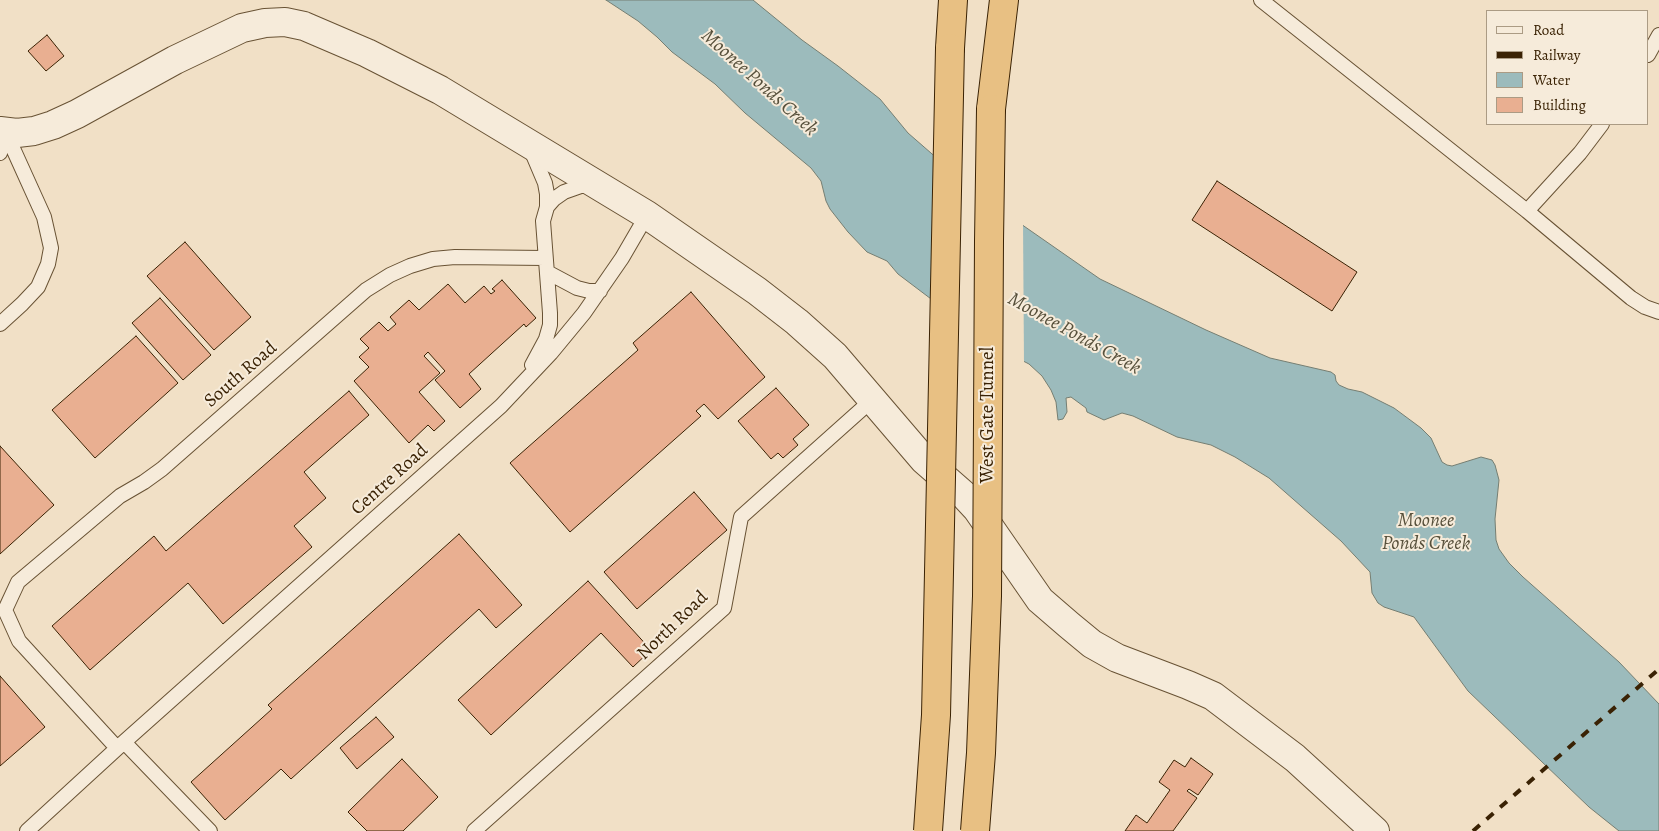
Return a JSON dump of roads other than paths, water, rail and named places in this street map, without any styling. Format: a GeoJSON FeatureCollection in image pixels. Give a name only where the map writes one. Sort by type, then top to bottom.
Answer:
{"type":"FeatureCollection","features":[{"type":"Feature","properties":{"kind":"highway"},"geometry":{"type":"LineString","coordinates":[[928,831],[936,716],[950,48],[953,0]]}},
{"type":"Feature","properties":{"kind":"highway","name":"West Gate Tunnel"},"geometry":{"type":"LineString","coordinates":[[975,831],[981,753],[987,596],[991,109],[1004,0]]}},
{"type":"Feature","properties":{"kind":"street"},"geometry":{"type":"LineString","coordinates":[[2,135],[34,131],[53,125],[77,114],[175,60],[242,28],[264,23],[285,22],[304,26],[367,52],[440,90],[647,215],[757,291],[797,322],[835,356],[924,460],[977,509],[1040,600],[1068,625],[1092,644],[1117,658],[1213,696],[1295,758],[1375,831]]}},
{"type":"Feature","properties":{"kind":"lane"},"geometry":{"type":"LineString","coordinates":[[1261,0],[1527,211],[1631,298],[1645,307],[1659,312]]}},
{"type":"Feature","properties":{"kind":"lane"},"geometry":{"type":"LineString","coordinates":[[1649,53],[1659,35]]}},
{"type":"Feature","properties":{"kind":"lane"},"geometry":{"type":"LineString","coordinates":[[1527,211],[1580,153],[1601,125]]}},
{"type":"Feature","properties":{"kind":"lane"},"geometry":{"type":"LineString","coordinates":[[0,324],[38,286],[48,264],[51,248],[44,217],[2,135]]}},
{"type":"Feature","properties":{"kind":"lane"},"geometry":{"type":"LineString","coordinates":[[501,406],[531,367],[546,339],[550,326],[543,221],[547,207],[546,182],[526,141]]}},
{"type":"Feature","properties":{"kind":"lane"},"geometry":{"type":"LineString","coordinates":[[547,207],[554,199],[572,189],[581,186],[598,185]]}},
{"type":"Feature","properties":{"kind":"lane","name":"Centre Road"},"geometry":{"type":"LineString","coordinates":[[27,831],[501,406],[551,353],[600,291],[647,215]]}},
{"type":"Feature","properties":{"kind":"lane","name":"South Road"},"geometry":{"type":"LineString","coordinates":[[121,745],[19,641],[5,610],[18,582],[120,496],[162,469],[366,290],[390,275],[433,259],[455,256],[546,265]]}},
{"type":"Feature","properties":{"kind":"lane"},"geometry":{"type":"LineString","coordinates":[[546,265],[577,288],[600,291]]}},
{"type":"Feature","properties":{"kind":"lane","name":"North Road"},"geometry":{"type":"LineString","coordinates":[[474,831],[724,608],[741,517],[872,400]]}},
{"type":"Feature","properties":{"kind":"lane"},"geometry":{"type":"LineString","coordinates":[[121,745],[210,831]]}},
{"type":"Feature","properties":{"kind":"water","name":"Moonee Ponds Creek"},"geometry":{"type":"Polygon","coordinates":[[[606,0],[753,0],[880,99],[908,133],[939,160],[1008,215],[1100,279],[1206,330],[1270,358],[1331,372],[1335,375],[1339,385],[1362,392],[1394,408],[1421,428],[1431,438],[1442,462],[1447,465],[1452,466],[1481,457],[1492,460],[1499,480],[1495,519],[1496,540],[1499,549],[1509,563],[1523,577],[1619,662],[1659,704],[1659,831],[1619,831],[1589,807],[1468,691],[1414,617],[1384,607],[1378,603],[1372,593],[1370,572],[1341,541],[1269,478],[1211,445],[1177,437],[1133,416],[1122,413],[1104,420],[1087,412],[1086,408],[1071,397],[1066,398],[1067,412],[1063,419],[1058,420],[1056,402],[1042,376],[1029,364],[992,345],[898,274],[887,261],[867,252],[830,209],[821,181],[811,168],[745,113],[715,84],[672,52],[638,21],[606,0]]]}},
{"type":"Feature","properties":{"kind":"railway"},"geometry":{"type":"LineString","coordinates":[[1473,831],[1659,669]]}}]}
